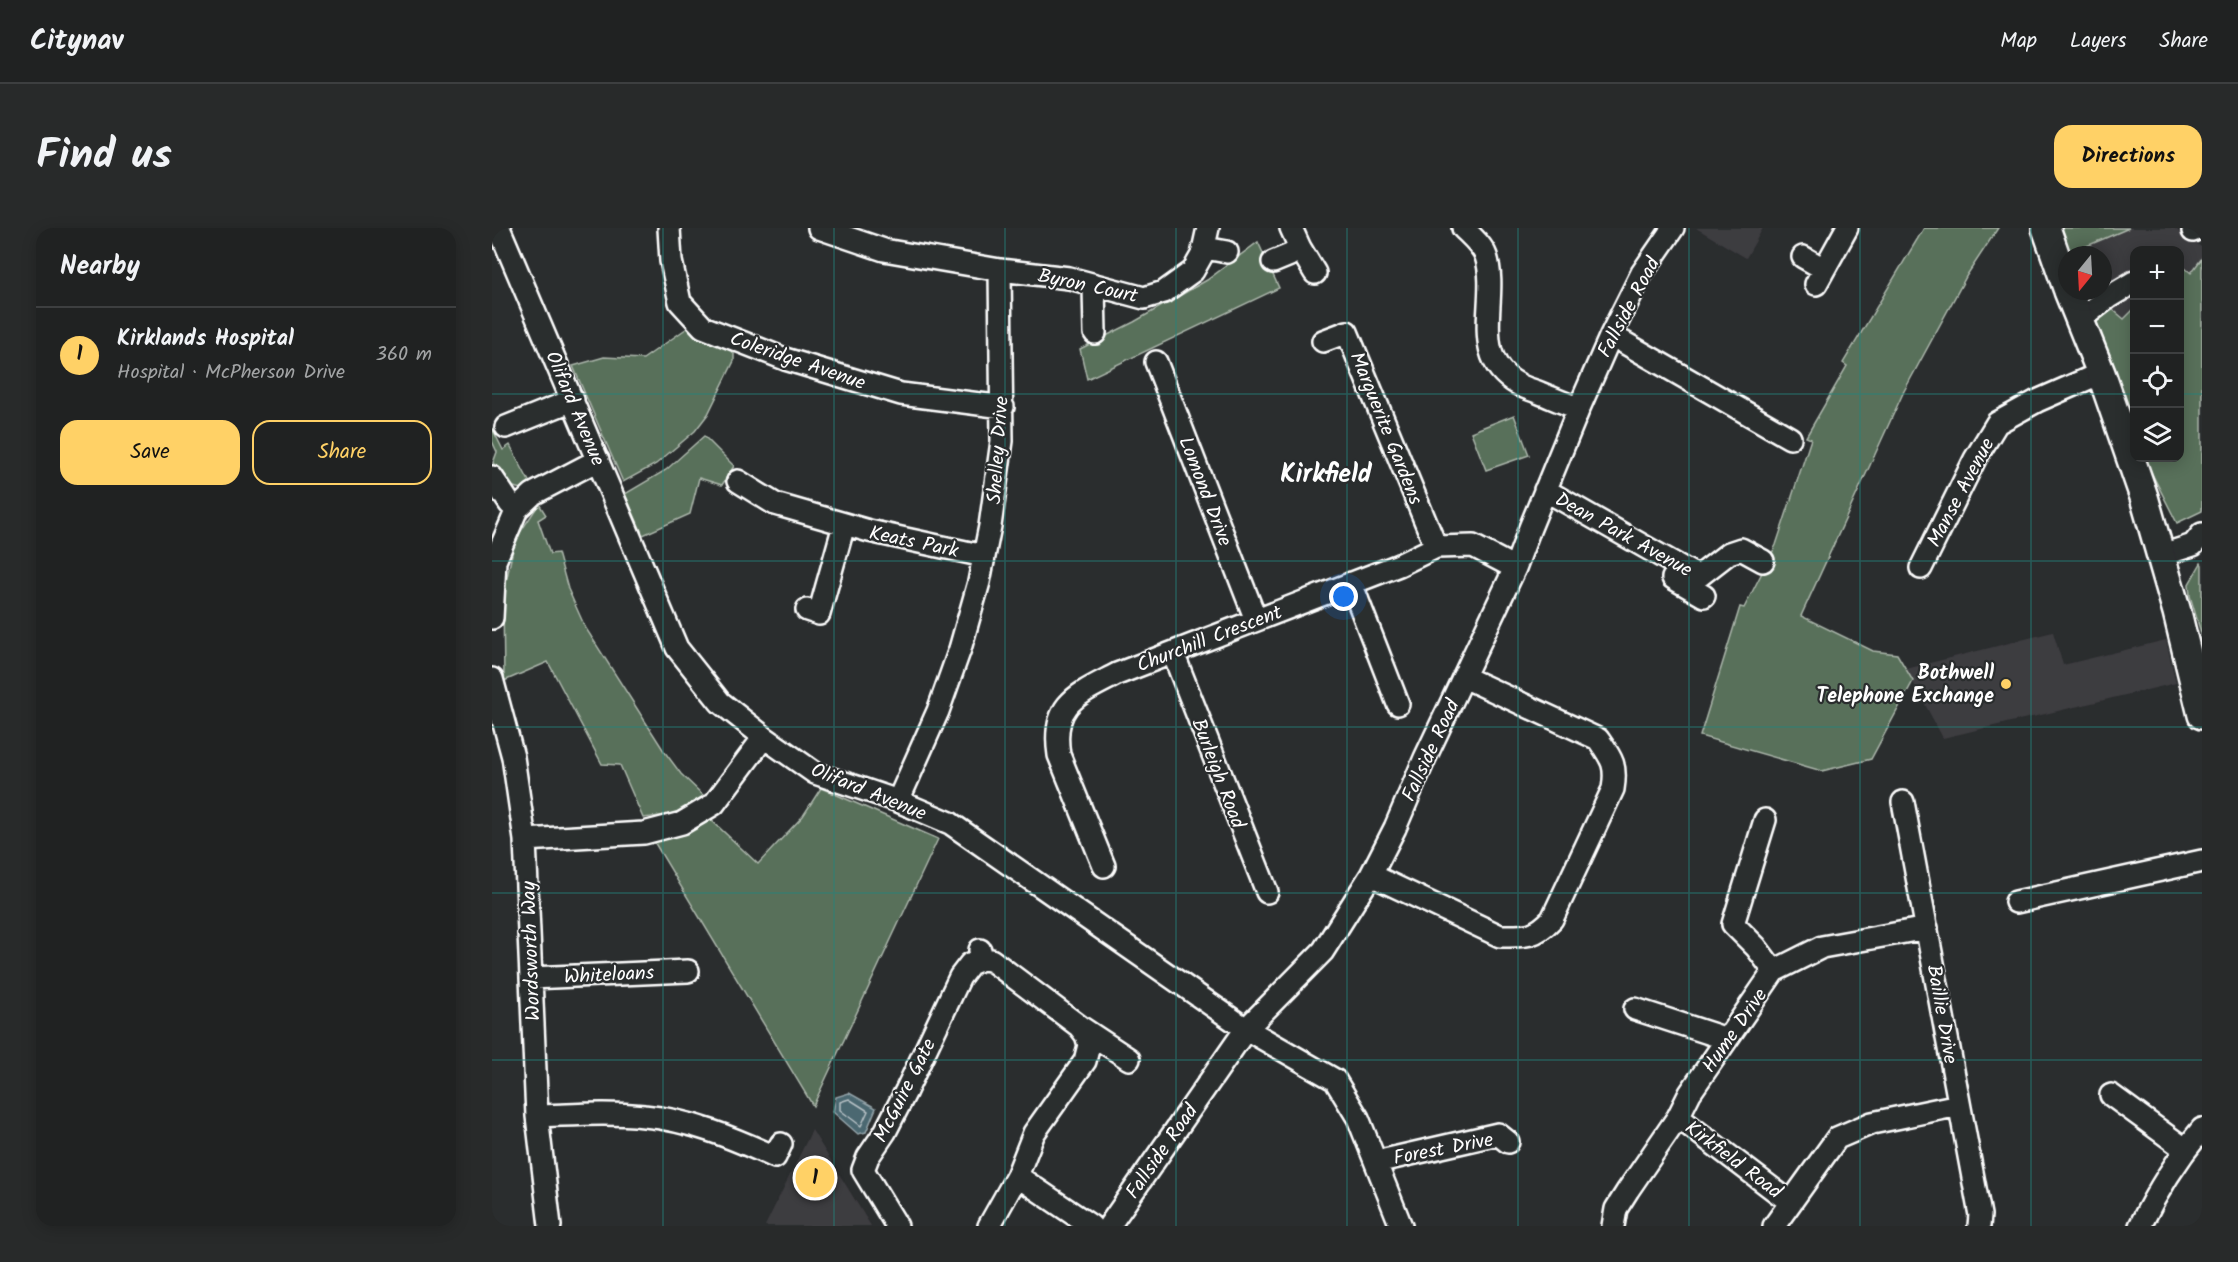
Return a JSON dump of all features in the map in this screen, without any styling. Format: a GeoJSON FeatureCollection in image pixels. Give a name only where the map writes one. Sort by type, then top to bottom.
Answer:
{"type":"FeatureCollection","features":[{"type":"Feature","properties":{"kind":"main road"},"geometry":{"type":"LineString","coordinates":[[2046,228],[2058,261]]}},
{"type":"Feature","properties":{"kind":"main road"},"geometry":{"type":"LineString","coordinates":[[2071,300],[2101,373],[2144,497],[2162,555],[2202,715]]}},
{"type":"Feature","properties":{"kind":"street","name":"Olifard Avenue"},"geometry":{"type":"LineString","coordinates":[[499,228],[677,648],[720,702],[764,738],[815,773],[898,801],[950,823],[1246,1029],[1335,1080],[1358,1118],[1401,1226]]}},
{"type":"Feature","properties":{"kind":"street","name":"Coleridge Avenue"},"geometry":{"type":"LineString","coordinates":[[669,228],[671,261],[680,302],[703,327],[785,359],[901,394],[1003,407]]}},
{"type":"Feature","properties":{"kind":"street"},"geometry":{"type":"LineString","coordinates":[[819,228],[884,250],[1000,270]]}},
{"type":"Feature","properties":{"kind":"street"},"geometry":{"type":"LineString","coordinates":[[1291,228],[1315,273]]}},
{"type":"Feature","properties":{"kind":"street"},"geometry":{"type":"LineString","coordinates":[[1463,228],[1477,241],[1486,254],[1490,275],[1488,319],[1490,348],[1495,362],[1507,376],[1518,384],[1579,408]]}},
{"type":"Feature","properties":{"kind":"street","name":"Fallside Road"},"geometry":{"type":"LineString","coordinates":[[1109,1226],[1246,1029],[1323,951],[1371,875],[1515,568],[1611,335],[1642,273],[1672,228]]}},
{"type":"Feature","properties":{"kind":"street"},"geometry":{"type":"LineString","coordinates":[[1803,257],[1820,277],[1847,228]]}},
{"type":"Feature","properties":{"kind":"street"},"geometry":{"type":"LineString","coordinates":[[1206,238],[1227,252]]}},
{"type":"Feature","properties":{"kind":"street","name":"Byron Court"},"geometry":{"type":"LineString","coordinates":[[1000,270],[1069,278],[1144,298],[1155,296],[1179,283],[1193,271],[1206,238]]}},
{"type":"Feature","properties":{"kind":"street"},"geometry":{"type":"LineString","coordinates":[[1273,262],[1300,248]]}},
{"type":"Feature","properties":{"kind":"street","name":"Shelley Drive"},"geometry":{"type":"LineString","coordinates":[[898,801],[938,711],[960,649],[979,582],[996,497],[1003,407],[1000,270]]}},
{"type":"Feature","properties":{"kind":"street"},"geometry":{"type":"LineString","coordinates":[[2078,321],[2130,284]]}},
{"type":"Feature","properties":{"kind":"street"},"geometry":{"type":"LineString","coordinates":[[1094,286],[1095,333]]}},
{"type":"Feature","properties":{"kind":"street","name":"Marguerite Gardens"},"geometry":{"type":"LineString","coordinates":[[1323,341],[1347,332],[1436,548]]}},
{"type":"Feature","properties":{"kind":"street"},"geometry":{"type":"LineString","coordinates":[[1611,335],[1790,438]]}},
{"type":"Feature","properties":{"kind":"street","name":"Lomond Drive"},"geometry":{"type":"LineString","coordinates":[[1156,362],[1256,620]]}},
{"type":"Feature","properties":{"kind":"street","name":"Manse Avenue"},"geometry":{"type":"LineString","coordinates":[[1921,568],[1975,459],[1997,423],[2037,401],[2101,373]]}},
{"type":"Feature","properties":{"kind":"street"},"geometry":{"type":"LineString","coordinates":[[506,427],[573,400]]}},
{"type":"Feature","properties":{"kind":"street"},"geometry":{"type":"LineString","coordinates":[[492,618],[495,561],[517,509],[533,494],[598,460]]}},
{"type":"Feature","properties":{"kind":"street"},"geometry":{"type":"LineString","coordinates":[[492,477],[510,504],[517,509]]}},
{"type":"Feature","properties":{"kind":"street","name":"Keats Park"},"geometry":{"type":"LineString","coordinates":[[738,481],[775,504],[844,525],[984,556]]}},
{"type":"Feature","properties":{"kind":"street"},"geometry":{"type":"LineString","coordinates":[[1543,497],[1704,596]]}},
{"type":"Feature","properties":{"kind":"street","name":"Dean Park Avenue"},"geometry":{"type":"LineString","coordinates":[[1543,497],[1698,577],[1729,553],[1741,549],[1763,561]]}},
{"type":"Feature","properties":{"kind":"street","name":"Keats Park"},"geometry":{"type":"LineString","coordinates":[[807,610],[819,614],[844,525]]}},
{"type":"Feature","properties":{"kind":"street"},"geometry":{"type":"LineString","coordinates":[[2162,555],[2193,545],[2202,534]]}},
{"type":"Feature","properties":{"kind":"street","name":"Churchill Crescent"},"geometry":{"type":"LineString","coordinates":[[1104,866],[1059,755],[1056,736],[1061,716],[1075,697],[1117,674],[1436,548],[1473,546],[1515,568]]}},
{"type":"Feature","properties":{"kind":"street"},"geometry":{"type":"LineString","coordinates":[[1351,583],[1398,704]]}},
{"type":"Feature","properties":{"kind":"street","name":"Burleigh Road"},"geometry":{"type":"LineString","coordinates":[[1173,653],[1266,892]]}},
{"type":"Feature","properties":{"kind":"street"},"geometry":{"type":"LineString","coordinates":[[1371,875],[1500,936],[1523,936],[1540,932],[1552,919],[1613,789],[1616,772],[1612,758],[1598,739],[1464,677]]}},
{"type":"Feature","properties":{"kind":"street","name":"Wordsworth Way"},"geometry":{"type":"LineString","coordinates":[[492,679],[513,757],[525,840],[537,1116],[550,1226]]}},
{"type":"Feature","properties":{"kind":"street"},"geometry":{"type":"LineString","coordinates":[[525,840],[644,832],[682,824],[714,804],[764,738]]}},
{"type":"Feature","properties":{"kind":"street","name":"Baillie Drive"},"geometry":{"type":"LineString","coordinates":[[1904,802],[1980,1215],[1979,1226]]}},
{"type":"Feature","properties":{"kind":"street"},"geometry":{"type":"LineString","coordinates":[[1765,820],[1733,924],[1756,947],[1774,971]]}},
{"type":"Feature","properties":{"kind":"street"},"geometry":{"type":"LineString","coordinates":[[2016,902],[2202,861]]}},
{"type":"Feature","properties":{"kind":"street","name":"Hume Drive"},"geometry":{"type":"LineString","coordinates":[[1613,1226],[1616,1209],[1678,1117],[1690,1093],[1774,971],[1822,947],[1927,928]]}},
{"type":"Feature","properties":{"kind":"street","name":"McGuire Gate"},"geometry":{"type":"LineString","coordinates":[[897,1226],[863,1170],[868,1157],[885,1132],[906,1091],[960,977],[981,954],[1079,1026],[1129,1059]]}},
{"type":"Feature","properties":{"kind":"street","name":"Whiteloans"},"geometry":{"type":"LineString","coordinates":[[531,978],[688,971]]}},
{"type":"Feature","properties":{"kind":"street"},"geometry":{"type":"LineString","coordinates":[[1635,1009],[1727,1040]]}},
{"type":"Feature","properties":{"kind":"street"},"geometry":{"type":"LineString","coordinates":[[989,1226],[1017,1176],[1034,1133],[1085,1061],[1089,1045],[1086,1035],[1079,1026]]}},
{"type":"Feature","properties":{"kind":"street"},"geometry":{"type":"LineString","coordinates":[[2111,1095],[2185,1149]]}},
{"type":"Feature","properties":{"kind":"street"},"geometry":{"type":"LineString","coordinates":[[1774,1226],[1838,1138],[1872,1123],[1959,1105]]}},
{"type":"Feature","properties":{"kind":"street"},"geometry":{"type":"LineString","coordinates":[[537,1116],[614,1114],[645,1116],[680,1122],[778,1150]]}},
{"type":"Feature","properties":{"kind":"street","name":"Kirkfield Road"},"geometry":{"type":"LineString","coordinates":[[1678,1117],[1790,1202]]}},
{"type":"Feature","properties":{"kind":"street"},"geometry":{"type":"LineString","coordinates":[[2140,1226],[2185,1149],[2202,1129]]}},
{"type":"Feature","properties":{"kind":"street","name":"Forest Drive"},"geometry":{"type":"LineString","coordinates":[[1376,1162],[1498,1134],[1508,1142]]}},
{"type":"Feature","properties":{"kind":"street"},"geometry":{"type":"LineString","coordinates":[[1017,1176],[1091,1226]]}},
{"type":"Feature","properties":{"kind":"shaded area"},"geometry":{"type":"Polygon","coordinates":[[[1696,228],[1763,228],[1746,258],[1696,228]]]}},
{"type":"Feature","properties":{"kind":"shaded area"},"geometry":{"type":"Polygon","coordinates":[[[2129,228],[2174,228],[2201,247],[2202,258],[2191,273],[2184,267],[2184,246],[2130,246],[2130,313],[2124,319],[2118,315],[2092,326],[2084,300],[2112,300],[2112,246],[2087,246],[2129,228]]]}},
{"type":"Feature","properties":{"kind":"shaded area"},"geometry":{"type":"Polygon","coordinates":[[[2053,632],[2063,665],[2166,640],[2176,683],[1943,738],[1906,669],[2053,632]]]}},
{"type":"Feature","properties":{"kind":"shaded area"},"geometry":{"type":"Polygon","coordinates":[[[812,1130],[871,1226],[765,1226],[812,1130]]]}},
{"type":"Feature","properties":{"kind":"green space"},"geometry":{"type":"Polygon","coordinates":[[[1924,228],[1998,228],[1967,275],[1904,391],[1801,616],[1873,651],[1897,654],[1913,681],[1871,759],[1822,771],[1700,736],[1740,607],[1744,608],[1776,545],[1811,439],[1806,437],[1847,366],[1843,363],[1924,228]]]}},
{"type":"Feature","properties":{"kind":"green space"},"geometry":{"type":"Polygon","coordinates":[[[2058,228],[2129,228],[2087,246],[2065,246],[2058,228]]]}},
{"type":"Feature","properties":{"kind":"green space"},"geometry":{"type":"Polygon","coordinates":[[[1258,242],[1279,288],[1087,379],[1080,349],[1134,322],[1207,280],[1258,242]]]}},
{"type":"Feature","properties":{"kind":"green space"},"geometry":{"type":"Polygon","coordinates":[[[2202,258],[2202,511],[2177,523],[2146,462],[2184,462],[2184,267],[2191,273],[2202,258]]]}},
{"type":"Feature","properties":{"kind":"green space"},"geometry":{"type":"Polygon","coordinates":[[[2111,308],[2124,319],[2130,313],[2130,424],[2092,326],[2104,312],[2111,308]]]}},
{"type":"Feature","properties":{"kind":"green space"},"geometry":{"type":"Polygon","coordinates":[[[690,326],[734,347],[734,361],[708,414],[695,431],[656,464],[623,482],[573,366],[604,357],[643,359],[690,326]]]}},
{"type":"Feature","properties":{"kind":"green space"},"geometry":{"type":"Polygon","coordinates":[[[1514,415],[1529,455],[1486,470],[1471,432],[1514,415]]]}},
{"type":"Feature","properties":{"kind":"green space"},"geometry":{"type":"Polygon","coordinates":[[[492,428],[503,450],[510,445],[531,485],[521,489],[510,486],[493,463],[497,452],[492,441],[492,428]]]}},
{"type":"Feature","properties":{"kind":"green space"},"geometry":{"type":"Polygon","coordinates":[[[704,436],[734,466],[722,485],[699,478],[690,514],[643,535],[625,494],[666,470],[704,436]]]}},
{"type":"Feature","properties":{"kind":"green space"},"geometry":{"type":"Polygon","coordinates":[[[539,504],[546,515],[538,520],[550,554],[558,553],[568,589],[585,627],[664,751],[681,774],[705,797],[684,810],[643,818],[620,765],[602,764],[548,662],[504,681],[503,596],[515,540],[539,504]]]}},
{"type":"Feature","properties":{"kind":"green space"},"geometry":{"type":"Polygon","coordinates":[[[2201,563],[2202,636],[2190,596],[2189,584],[2201,563]]]}},
{"type":"Feature","properties":{"kind":"green space"},"geometry":{"type":"Polygon","coordinates":[[[821,788],[938,839],[813,1106],[653,840],[664,840],[709,818],[758,864],[803,816],[821,788]]]}},
{"type":"Feature","properties":{"kind":"water"},"geometry":{"type":"Polygon","coordinates":[[[849,1093],[876,1108],[866,1132],[858,1134],[833,1112],[836,1097],[849,1093]]]}},
{"type":"Feature","properties":{"kind":"place","name":"Bothwell Telephone Exchange"},"geometry":{"type":"Point","coordinates":[2006,684]}},
{"type":"Feature","properties":{"kind":"place","name":"Kirklands Hospital"},"geometry":{"type":"Point","coordinates":[815,1178]}},
{"type":"Feature","properties":{"kind":"district","name":"Kirkfield"},"geometry":{"type":"Point","coordinates":[1326,473]}}]}
